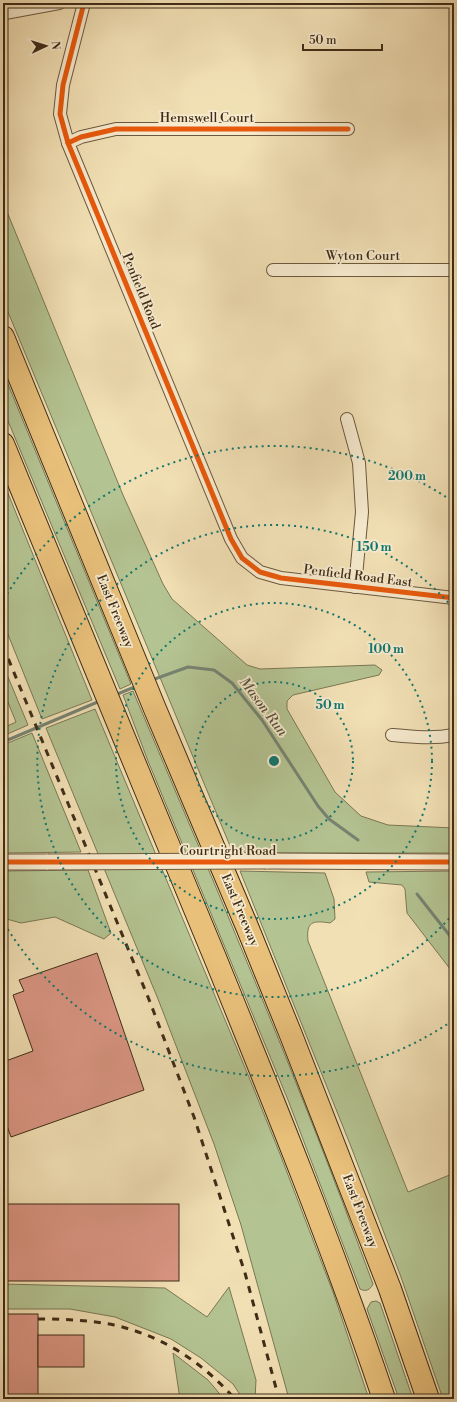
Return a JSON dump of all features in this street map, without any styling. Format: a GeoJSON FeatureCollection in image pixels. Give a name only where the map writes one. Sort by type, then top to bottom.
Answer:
{"type":"FeatureCollection","features":[{"type":"Feature","properties":{"kind":"highway","name":"East Freeway"},"geometry":{"type":"LineString","coordinates":[[3,337],[155,709],[248,928],[297,1049],[387,1282],[428,1399]]}},
{"type":"Feature","properties":{"kind":"highway"},"geometry":{"type":"LineString","coordinates":[[3,444],[309,1190],[384,1399]]}},
{"type":"Feature","properties":{"kind":"street"},"geometry":{"type":"LineString","coordinates":[[6,13],[59,3]]}},
{"type":"Feature","properties":{"kind":"street","name":"Penfield Road"},"geometry":{"type":"LineString","coordinates":[[84,3],[63,85],[60,114],[68,143],[231,539],[242,558],[260,572]]}},
{"type":"Feature","properties":{"kind":"street","name":"Hemswell Court"},"geometry":{"type":"LineString","coordinates":[[68,143],[81,137],[116,129],[348,129]]}},
{"type":"Feature","properties":{"kind":"street","name":"Wyton Court"},"geometry":{"type":"LineString","coordinates":[[273,270],[454,270]]}},
{"type":"Feature","properties":{"kind":"street"},"geometry":{"type":"LineString","coordinates":[[347,419],[359,463],[362,512],[355,587]]}},
{"type":"Feature","properties":{"kind":"street","name":"Penfield Road East"},"geometry":{"type":"LineString","coordinates":[[260,572],[281,578],[454,598]]}},
{"type":"Feature","properties":{"kind":"street"},"geometry":{"type":"LineString","coordinates":[[392,735],[421,738],[443,737],[454,734]]}},
{"type":"Feature","properties":{"kind":"street","name":"Courtright Road"},"geometry":{"type":"LineString","coordinates":[[3,862],[454,862]]}},
{"type":"Feature","properties":{"kind":"green space"},"geometry":{"type":"Polygon","coordinates":[[[3,202],[123,495],[163,584],[172,599],[247,665],[260,669],[375,665],[382,670],[379,675],[293,695],[287,701],[287,709],[335,792],[361,816],[388,825],[454,828],[454,853],[233,853],[3,300],[3,202]]]}},
{"type":"Feature","properties":{"kind":"green space"},"geometry":{"type":"Polygon","coordinates":[[[3,372],[131,684],[120,689],[3,409],[3,372]]]}},
{"type":"Feature","properties":{"kind":"green space"},"geometry":{"type":"Polygon","coordinates":[[[3,481],[92,700],[42,719],[3,622],[3,481]]]}},
{"type":"Feature","properties":{"kind":"green space"},"geometry":{"type":"Polygon","coordinates":[[[3,665],[28,725],[3,736],[3,728],[16,722],[3,690],[3,665]]]}},
{"type":"Feature","properties":{"kind":"green space"},"geometry":{"type":"Polygon","coordinates":[[[133,691],[287,1060],[373,1284],[368,1290],[360,1289],[288,1100],[148,761],[123,695],[133,691]]]}},
{"type":"Feature","properties":{"kind":"green space"},"geometry":{"type":"Polygon","coordinates":[[[95,709],[280,1154],[333,1292],[369,1399],[289,1399],[241,1225],[214,1144],[158,999],[46,728],[95,709]]]}},
{"type":"Feature","properties":{"kind":"green space"},"geometry":{"type":"Polygon","coordinates":[[[32,733],[81,852],[3,853],[3,745],[32,733]]]}},
{"type":"Feature","properties":{"kind":"green space"},"geometry":{"type":"Polygon","coordinates":[[[88,870],[111,933],[104,939],[55,917],[21,923],[3,918],[3,871],[88,870]]]}},
{"type":"Feature","properties":{"kind":"green space"},"geometry":{"type":"Polygon","coordinates":[[[240,871],[325,873],[334,899],[335,919],[330,923],[315,922],[309,926],[308,941],[408,1192],[452,1174],[454,1180],[454,1399],[443,1399],[401,1277],[350,1144],[240,871]]]}},
{"type":"Feature","properties":{"kind":"green space"},"geometry":{"type":"Polygon","coordinates":[[[454,871],[454,974],[407,913],[405,889],[402,885],[369,882],[366,872],[454,871]]]}},
{"type":"Feature","properties":{"kind":"green space"},"geometry":{"type":"Polygon","coordinates":[[[3,1284],[165,1288],[207,1317],[229,1287],[256,1380],[255,1399],[243,1399],[233,1384],[201,1358],[171,1339],[115,1317],[70,1309],[3,1309],[3,1284]]]}},
{"type":"Feature","properties":{"kind":"green space"},"geometry":{"type":"Polygon","coordinates":[[[376,1301],[380,1303],[413,1399],[399,1399],[367,1309],[371,1302],[376,1301]]]}},
{"type":"Feature","properties":{"kind":"green space"},"geometry":{"type":"Polygon","coordinates":[[[173,1353],[208,1380],[224,1399],[180,1399],[173,1353]]]}},
{"type":"Feature","properties":{"kind":"building"},"geometry":{"type":"Polygon","coordinates":[[[97,953],[144,1090],[11,1137],[3,1115],[3,1062],[33,1051],[13,995],[24,991],[19,980],[97,953]]]}},
{"type":"Feature","properties":{"kind":"building"},"geometry":{"type":"Polygon","coordinates":[[[3,1204],[179,1204],[179,1281],[3,1281],[3,1204]]]}},
{"type":"Feature","properties":{"kind":"building"},"geometry":{"type":"Polygon","coordinates":[[[3,1314],[38,1314],[38,1399],[3,1399],[3,1314]]]}},
{"type":"Feature","properties":{"kind":"building"},"geometry":{"type":"Polygon","coordinates":[[[38,1335],[84,1335],[84,1367],[38,1367],[38,1335]]]}},
{"type":"Feature","properties":{"kind":"waterway","name":"Mason Run"},"geometry":{"type":"LineString","coordinates":[[152,680],[188,667],[214,670],[232,683],[262,720],[318,806],[329,819],[358,840]]}},
{"type":"Feature","properties":{"kind":"waterway","name":"Mason Run"},"geometry":{"type":"LineString","coordinates":[[115,695],[137,686]]}},
{"type":"Feature","properties":{"kind":"waterway","name":"Mason Run"},"geometry":{"type":"LineString","coordinates":[[3,742],[100,701]]}},
{"type":"Feature","properties":{"kind":"waterway","name":"Mason Run"},"geometry":{"type":"LineString","coordinates":[[417,894],[454,941]]}},
{"type":"Feature","properties":{"kind":"railway"},"geometry":{"type":"LineString","coordinates":[[3,646],[150,1002],[194,1117],[245,1273],[279,1399]]}},
{"type":"Feature","properties":{"kind":"railway"},"geometry":{"type":"LineString","coordinates":[[38,1319],[76,1320],[105,1323],[149,1336],[165,1343],[195,1362],[209,1373],[235,1399]]}},
{"type":"Feature","properties":{"kind":"cycle path"},"geometry":{"type":"LineString","coordinates":[[84,3],[63,85],[60,114],[68,143],[231,539],[242,558],[260,572],[281,578],[454,598]]}},
{"type":"Feature","properties":{"kind":"cycle path"},"geometry":{"type":"LineString","coordinates":[[68,143],[81,137],[116,129],[348,129]]}},
{"type":"Feature","properties":{"kind":"cycle path"},"geometry":{"type":"LineString","coordinates":[[3,862],[454,862]]}}]}
